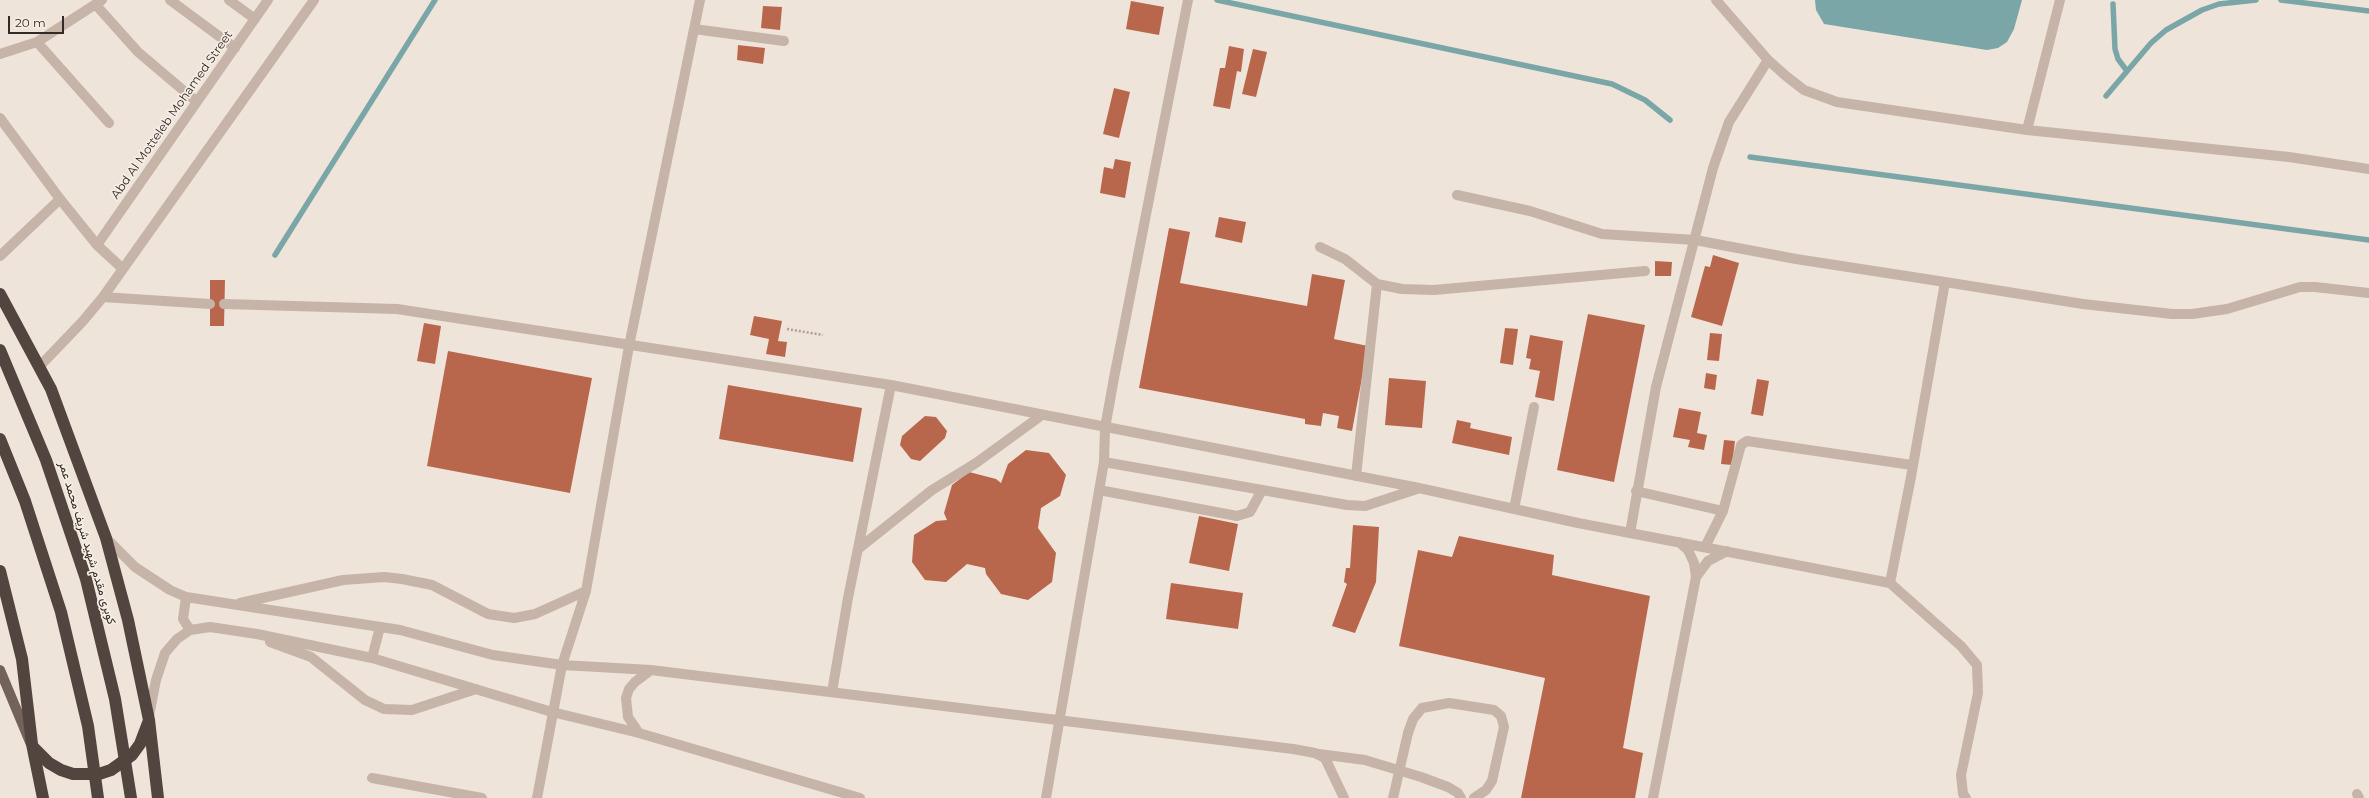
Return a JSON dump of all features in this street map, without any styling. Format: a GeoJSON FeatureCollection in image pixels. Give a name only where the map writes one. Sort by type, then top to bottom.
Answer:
{"type":"FeatureCollection","features":[{"type":"Feature","properties":{"kind":"highway"},"geometry":{"type":"LineString","coordinates":[[0,294],[51,389],[106,538],[128,620],[149,720],[158,798]]}},
{"type":"Feature","properties":{"kind":"highway","name":"كوبرى مقدم شهيد شريف محمد عمر"},"geometry":{"type":"LineString","coordinates":[[0,350],[46,460],[86,579],[115,699],[130,798]]}},
{"type":"Feature","properties":{"kind":"highway"},"geometry":{"type":"LineString","coordinates":[[0,439],[30,515],[61,612],[88,726],[98,798]]}},
{"type":"Feature","properties":{"kind":"highway"},"geometry":{"type":"LineString","coordinates":[[0,570],[22,659],[32,744],[43,798]]}},
{"type":"Feature","properties":{"kind":"highway"},"geometry":{"type":"LineString","coordinates":[[32,744],[49,763],[61,770],[86,775],[98,774],[111,770],[132,755],[140,744],[149,720]]}},
{"type":"Feature","properties":{"kind":"main road"},"geometry":{"type":"LineString","coordinates":[[0,670],[32,744]]}},
{"type":"Feature","properties":{"kind":"street"},"geometry":{"type":"LineString","coordinates":[[170,0],[235,48]]}},
{"type":"Feature","properties":{"kind":"street"},"geometry":{"type":"LineString","coordinates":[[229,0],[255,19]]}},
{"type":"Feature","properties":{"kind":"street","name":"Abd Al Motteleb Mohamed Street"},"geometry":{"type":"LineString","coordinates":[[97,246],[268,0]]}},
{"type":"Feature","properties":{"kind":"street"},"geometry":{"type":"LineString","coordinates":[[38,367],[83,321],[103,296],[314,0]]}},
{"type":"Feature","properties":{"kind":"street"},"geometry":{"type":"LineString","coordinates":[[537,798],[562,665],[586,591],[629,346],[700,0]]}},
{"type":"Feature","properties":{"kind":"street"},"geometry":{"type":"LineString","coordinates":[[1046,798],[1104,462],[1105,428],[1184,12],[1188,0]]}},
{"type":"Feature","properties":{"kind":"street"},"geometry":{"type":"LineString","coordinates":[[1716,0],[1768,60],[1804,90],[1821,97],[2027,130],[2289,156],[2369,169]]}},
{"type":"Feature","properties":{"kind":"street"},"geometry":{"type":"LineString","coordinates":[[2027,130],[2060,0]]}},
{"type":"Feature","properties":{"kind":"street"},"geometry":{"type":"LineString","coordinates":[[0,54],[37,42],[99,2],[138,52],[197,102]]}},
{"type":"Feature","properties":{"kind":"street"},"geometry":{"type":"LineString","coordinates":[[694,29],[784,41]]}},
{"type":"Feature","properties":{"kind":"street"},"geometry":{"type":"LineString","coordinates":[[37,42],[109,123]]}},
{"type":"Feature","properties":{"kind":"street"},"geometry":{"type":"LineString","coordinates":[[1630,533],[1636,491],[1656,387],[1713,168],[1729,122],[1768,60]]}},
{"type":"Feature","properties":{"kind":"street"},"geometry":{"type":"LineString","coordinates":[[0,118],[97,246],[123,269]]}},
{"type":"Feature","properties":{"kind":"street"},"geometry":{"type":"LineString","coordinates":[[1457,195],[1530,211],[1602,234],[1695,240],[1796,259],[2083,304],[2172,314],[2192,314],[2227,309],[2300,287],[2315,287],[2369,293]]}},
{"type":"Feature","properties":{"kind":"street"},"geometry":{"type":"LineString","coordinates":[[0,256],[60,199]]}},
{"type":"Feature","properties":{"kind":"street"},"geometry":{"type":"LineString","coordinates":[[1320,247],[1345,259],[1377,284],[1402,289],[1434,290],[1646,271]]}},
{"type":"Feature","properties":{"kind":"street"},"geometry":{"type":"LineString","coordinates":[[1890,583],[1945,282]]}},
{"type":"Feature","properties":{"kind":"street"},"geometry":{"type":"LineString","coordinates":[[1356,476],[1377,284]]}},
{"type":"Feature","properties":{"kind":"street"},"geometry":{"type":"LineString","coordinates":[[103,296],[210,304]]}},
{"type":"Feature","properties":{"kind":"street"},"geometry":{"type":"LineString","coordinates":[[224,304],[396,309],[629,346],[891,385],[1105,428],[1419,488],[1630,533],[1890,583],[1961,646],[1977,665],[1978,693],[1961,775],[1963,794],[1966,798]]}},
{"type":"Feature","properties":{"kind":"street"},"geometry":{"type":"LineString","coordinates":[[832,692],[858,549],[891,385]]}},
{"type":"Feature","properties":{"kind":"street"},"geometry":{"type":"LineString","coordinates":[[1514,509],[1534,406]]}},
{"type":"Feature","properties":{"kind":"street"},"geometry":{"type":"LineString","coordinates":[[858,549],[932,490],[976,463],[1042,415]]}},
{"type":"Feature","properties":{"kind":"street"},"geometry":{"type":"LineString","coordinates":[[1705,547],[1723,511],[1741,445],[1747,441],[1912,465]]}},
{"type":"Feature","properties":{"kind":"street"},"geometry":{"type":"LineString","coordinates":[[1104,462],[1347,505],[1365,506],[1419,488]]}},
{"type":"Feature","properties":{"kind":"street"},"geometry":{"type":"LineString","coordinates":[[1099,490],[1237,516],[1250,512],[1262,490]]}},
{"type":"Feature","properties":{"kind":"street"},"geometry":{"type":"LineString","coordinates":[[1636,491],[1723,511]]}},
{"type":"Feature","properties":{"kind":"street"},"geometry":{"type":"LineString","coordinates":[[106,538],[135,567],[170,590],[186,597],[400,630],[493,655],[562,665],[651,670],[1059,720],[1365,760],[1448,787],[1458,793],[1461,798]]}},
{"type":"Feature","properties":{"kind":"street"},"geometry":{"type":"LineString","coordinates":[[1653,798],[1696,577],[1694,563],[1688,550],[1679,542]]}},
{"type":"Feature","properties":{"kind":"street"},"geometry":{"type":"LineString","coordinates":[[1696,577],[1708,561],[1727,551]]}},
{"type":"Feature","properties":{"kind":"street"},"geometry":{"type":"LineString","coordinates":[[234,605],[343,580],[384,577],[432,585],[488,614],[514,618],[535,614],[586,591]]}},
{"type":"Feature","properties":{"kind":"street"},"geometry":{"type":"LineString","coordinates":[[186,597],[183,619],[190,630]]}},
{"type":"Feature","properties":{"kind":"street"},"geometry":{"type":"LineString","coordinates":[[372,658],[380,627]]}},
{"type":"Feature","properties":{"kind":"street"},"geometry":{"type":"LineString","coordinates":[[149,720],[156,680],[165,653],[177,639],[190,630],[210,628],[236,631],[372,658],[552,712],[640,733],[860,798]]}},
{"type":"Feature","properties":{"kind":"street"},"geometry":{"type":"LineString","coordinates":[[236,631],[311,657],[365,700],[384,709],[412,710],[476,689]]}},
{"type":"Feature","properties":{"kind":"street"},"geometry":{"type":"LineString","coordinates":[[640,733],[628,717],[626,698],[629,689],[635,682],[651,670]]}},
{"type":"Feature","properties":{"kind":"street"},"geometry":{"type":"LineString","coordinates":[[1393,798],[1398,770],[1413,719],[1422,708],[1449,703],[1494,710],[1500,716],[1504,727],[1492,781],[1486,790],[1474,798]]}},
{"type":"Feature","properties":{"kind":"street"},"geometry":{"type":"LineString","coordinates":[[1315,754],[1325,758],[1344,798]]}},
{"type":"Feature","properties":{"kind":"street"},"geometry":{"type":"LineString","coordinates":[[372,778],[482,798]]}},
{"type":"Feature","properties":{"kind":"path"},"geometry":{"type":"LineString","coordinates":[[787,329],[822,335]]}},
{"type":"Feature","properties":{"kind":"water"},"geometry":{"type":"Polygon","coordinates":[[[1815,0],[2022,0],[2014,29],[2007,42],[1998,48],[1987,50],[1824,24],[1816,10],[1815,0]]]}},
{"type":"Feature","properties":{"kind":"building"},"geometry":{"type":"Polygon","coordinates":[[[1131,1],[1164,7],[1159,35],[1126,29],[1131,1]]]}},
{"type":"Feature","properties":{"kind":"building"},"geometry":{"type":"Polygon","coordinates":[[[763,6],[782,7],[780,30],[761,28],[763,6]]]}},
{"type":"Feature","properties":{"kind":"building"},"geometry":{"type":"Polygon","coordinates":[[[738,45],[765,48],[763,64],[737,60],[738,45]]]}},
{"type":"Feature","properties":{"kind":"building"},"geometry":{"type":"Polygon","coordinates":[[[1229,46],[1244,49],[1241,72],[1237,71],[1230,109],[1213,106],[1220,68],[1225,68],[1229,46]]]}},
{"type":"Feature","properties":{"kind":"building"},"geometry":{"type":"Polygon","coordinates":[[[1253,49],[1267,52],[1256,97],[1242,94],[1253,49]]]}},
{"type":"Feature","properties":{"kind":"building"},"geometry":{"type":"Polygon","coordinates":[[[1114,88],[1130,92],[1119,138],[1103,134],[1114,88]]]}},
{"type":"Feature","properties":{"kind":"building"},"geometry":{"type":"Polygon","coordinates":[[[1115,159],[1131,162],[1125,198],[1100,193],[1104,167],[1113,169],[1115,159]]]}},
{"type":"Feature","properties":{"kind":"building"},"geometry":{"type":"Polygon","coordinates":[[[1219,217],[1246,222],[1242,243],[1215,237],[1219,217]]]}},
{"type":"Feature","properties":{"kind":"building"},"geometry":{"type":"Polygon","coordinates":[[[1169,228],[1190,232],[1180,283],[1307,306],[1312,274],[1345,280],[1334,339],[1368,346],[1352,431],[1337,428],[1339,416],[1323,413],[1321,426],[1305,424],[1305,419],[1139,388],[1169,228]]]}},
{"type":"Feature","properties":{"kind":"building"},"geometry":{"type":"Polygon","coordinates":[[[1713,255],[1739,263],[1722,326],[1691,317],[1705,266],[1710,267],[1713,255]]]}},
{"type":"Feature","properties":{"kind":"building"},"geometry":{"type":"Polygon","coordinates":[[[1655,261],[1672,262],[1671,276],[1655,276],[1655,261]]]}},
{"type":"Feature","properties":{"kind":"building"},"geometry":{"type":"Polygon","coordinates":[[[210,280],[225,280],[224,326],[210,326],[210,280]]]}},
{"type":"Feature","properties":{"kind":"building"},"geometry":{"type":"Polygon","coordinates":[[[1588,314],[1645,325],[1614,482],[1557,470],[1588,314]]]}},
{"type":"Feature","properties":{"kind":"building"},"geometry":{"type":"Polygon","coordinates":[[[754,316],[782,321],[778,341],[787,342],[785,357],[766,354],[769,339],[750,335],[754,316]]]}},
{"type":"Feature","properties":{"kind":"building"},"geometry":{"type":"Polygon","coordinates":[[[424,323],[441,326],[435,364],[417,361],[424,323]]]}},
{"type":"Feature","properties":{"kind":"building"},"geometry":{"type":"Polygon","coordinates":[[[1505,328],[1518,329],[1513,365],[1500,363],[1505,328]]]}},
{"type":"Feature","properties":{"kind":"building"},"geometry":{"type":"Polygon","coordinates":[[[1710,333],[1722,334],[1719,361],[1707,360],[1710,333]]]}},
{"type":"Feature","properties":{"kind":"building"},"geometry":{"type":"Polygon","coordinates":[[[1530,335],[1563,341],[1554,401],[1535,397],[1540,371],[1529,369],[1531,359],[1526,358],[1530,335]]]}},
{"type":"Feature","properties":{"kind":"building"},"geometry":{"type":"Polygon","coordinates":[[[448,351],[592,378],[570,493],[427,466],[448,351]]]}},
{"type":"Feature","properties":{"kind":"building"},"geometry":{"type":"Polygon","coordinates":[[[1706,373],[1717,375],[1715,390],[1704,388],[1706,373]]]}},
{"type":"Feature","properties":{"kind":"building"},"geometry":{"type":"Polygon","coordinates":[[[1389,378],[1426,381],[1422,428],[1385,425],[1389,378]]]}},
{"type":"Feature","properties":{"kind":"building"},"geometry":{"type":"Polygon","coordinates":[[[1757,379],[1769,381],[1763,416],[1751,414],[1757,379]]]}},
{"type":"Feature","properties":{"kind":"building"},"geometry":{"type":"Polygon","coordinates":[[[728,385],[862,408],[853,462],[719,439],[728,385]]]}},
{"type":"Feature","properties":{"kind":"building"},"geometry":{"type":"Polygon","coordinates":[[[1679,408],[1701,412],[1697,433],[1707,435],[1704,450],[1688,447],[1690,440],[1673,437],[1679,408]]]}},
{"type":"Feature","properties":{"kind":"building"},"geometry":{"type":"Polygon","coordinates":[[[925,416],[936,417],[947,431],[945,438],[920,461],[911,459],[900,445],[902,436],[925,416]]]}},
{"type":"Feature","properties":{"kind":"building"},"geometry":{"type":"Polygon","coordinates":[[[1457,420],[1471,423],[1470,428],[1512,437],[1509,455],[1452,443],[1457,420]]]}},
{"type":"Feature","properties":{"kind":"building"},"geometry":{"type":"Polygon","coordinates":[[[1724,440],[1735,441],[1732,465],[1721,464],[1724,440]]]}},
{"type":"Feature","properties":{"kind":"building"},"geometry":{"type":"Polygon","coordinates":[[[1026,450],[1049,453],[1066,475],[1060,496],[1041,508],[1038,528],[1056,553],[1052,582],[1028,600],[1001,594],[986,574],[985,568],[967,564],[946,582],[925,580],[912,562],[914,535],[936,521],[947,520],[944,513],[952,485],[969,472],[996,479],[1001,483],[1008,464],[1026,450]]]}},
{"type":"Feature","properties":{"kind":"building"},"geometry":{"type":"Polygon","coordinates":[[[1199,516],[1238,524],[1229,571],[1189,563],[1199,516]]]}},
{"type":"Feature","properties":{"kind":"building"},"geometry":{"type":"Polygon","coordinates":[[[1353,525],[1379,527],[1376,582],[1355,633],[1332,626],[1347,584],[1344,582],[1346,568],[1350,568],[1353,525]]]}},
{"type":"Feature","properties":{"kind":"building"},"geometry":{"type":"Polygon","coordinates":[[[1459,536],[1554,555],[1552,575],[1650,596],[1623,748],[1643,753],[1635,798],[1521,798],[1545,678],[1399,646],[1418,550],[1452,557],[1459,536]]]}},
{"type":"Feature","properties":{"kind":"building"},"geometry":{"type":"Polygon","coordinates":[[[1171,583],[1243,593],[1238,629],[1166,619],[1171,583]]]}},
{"type":"Feature","properties":{"kind":"waterway"},"geometry":{"type":"LineString","coordinates":[[275,255],[435,0]]}},
{"type":"Feature","properties":{"kind":"waterway"},"geometry":{"type":"LineString","coordinates":[[1217,0],[1612,84],[1645,100],[1670,120]]}},
{"type":"Feature","properties":{"kind":"waterway"},"geometry":{"type":"LineString","coordinates":[[2106,96],[2151,43],[2166,30],[2202,10],[2219,4],[2256,0]]}},
{"type":"Feature","properties":{"kind":"waterway"},"geometry":{"type":"LineString","coordinates":[[2281,0],[2369,11]]}},
{"type":"Feature","properties":{"kind":"waterway"},"geometry":{"type":"LineString","coordinates":[[2113,4],[2115,49],[2118,59],[2127,71]]}},
{"type":"Feature","properties":{"kind":"waterway"},"geometry":{"type":"LineString","coordinates":[[1750,157],[2369,240]]}}]}
